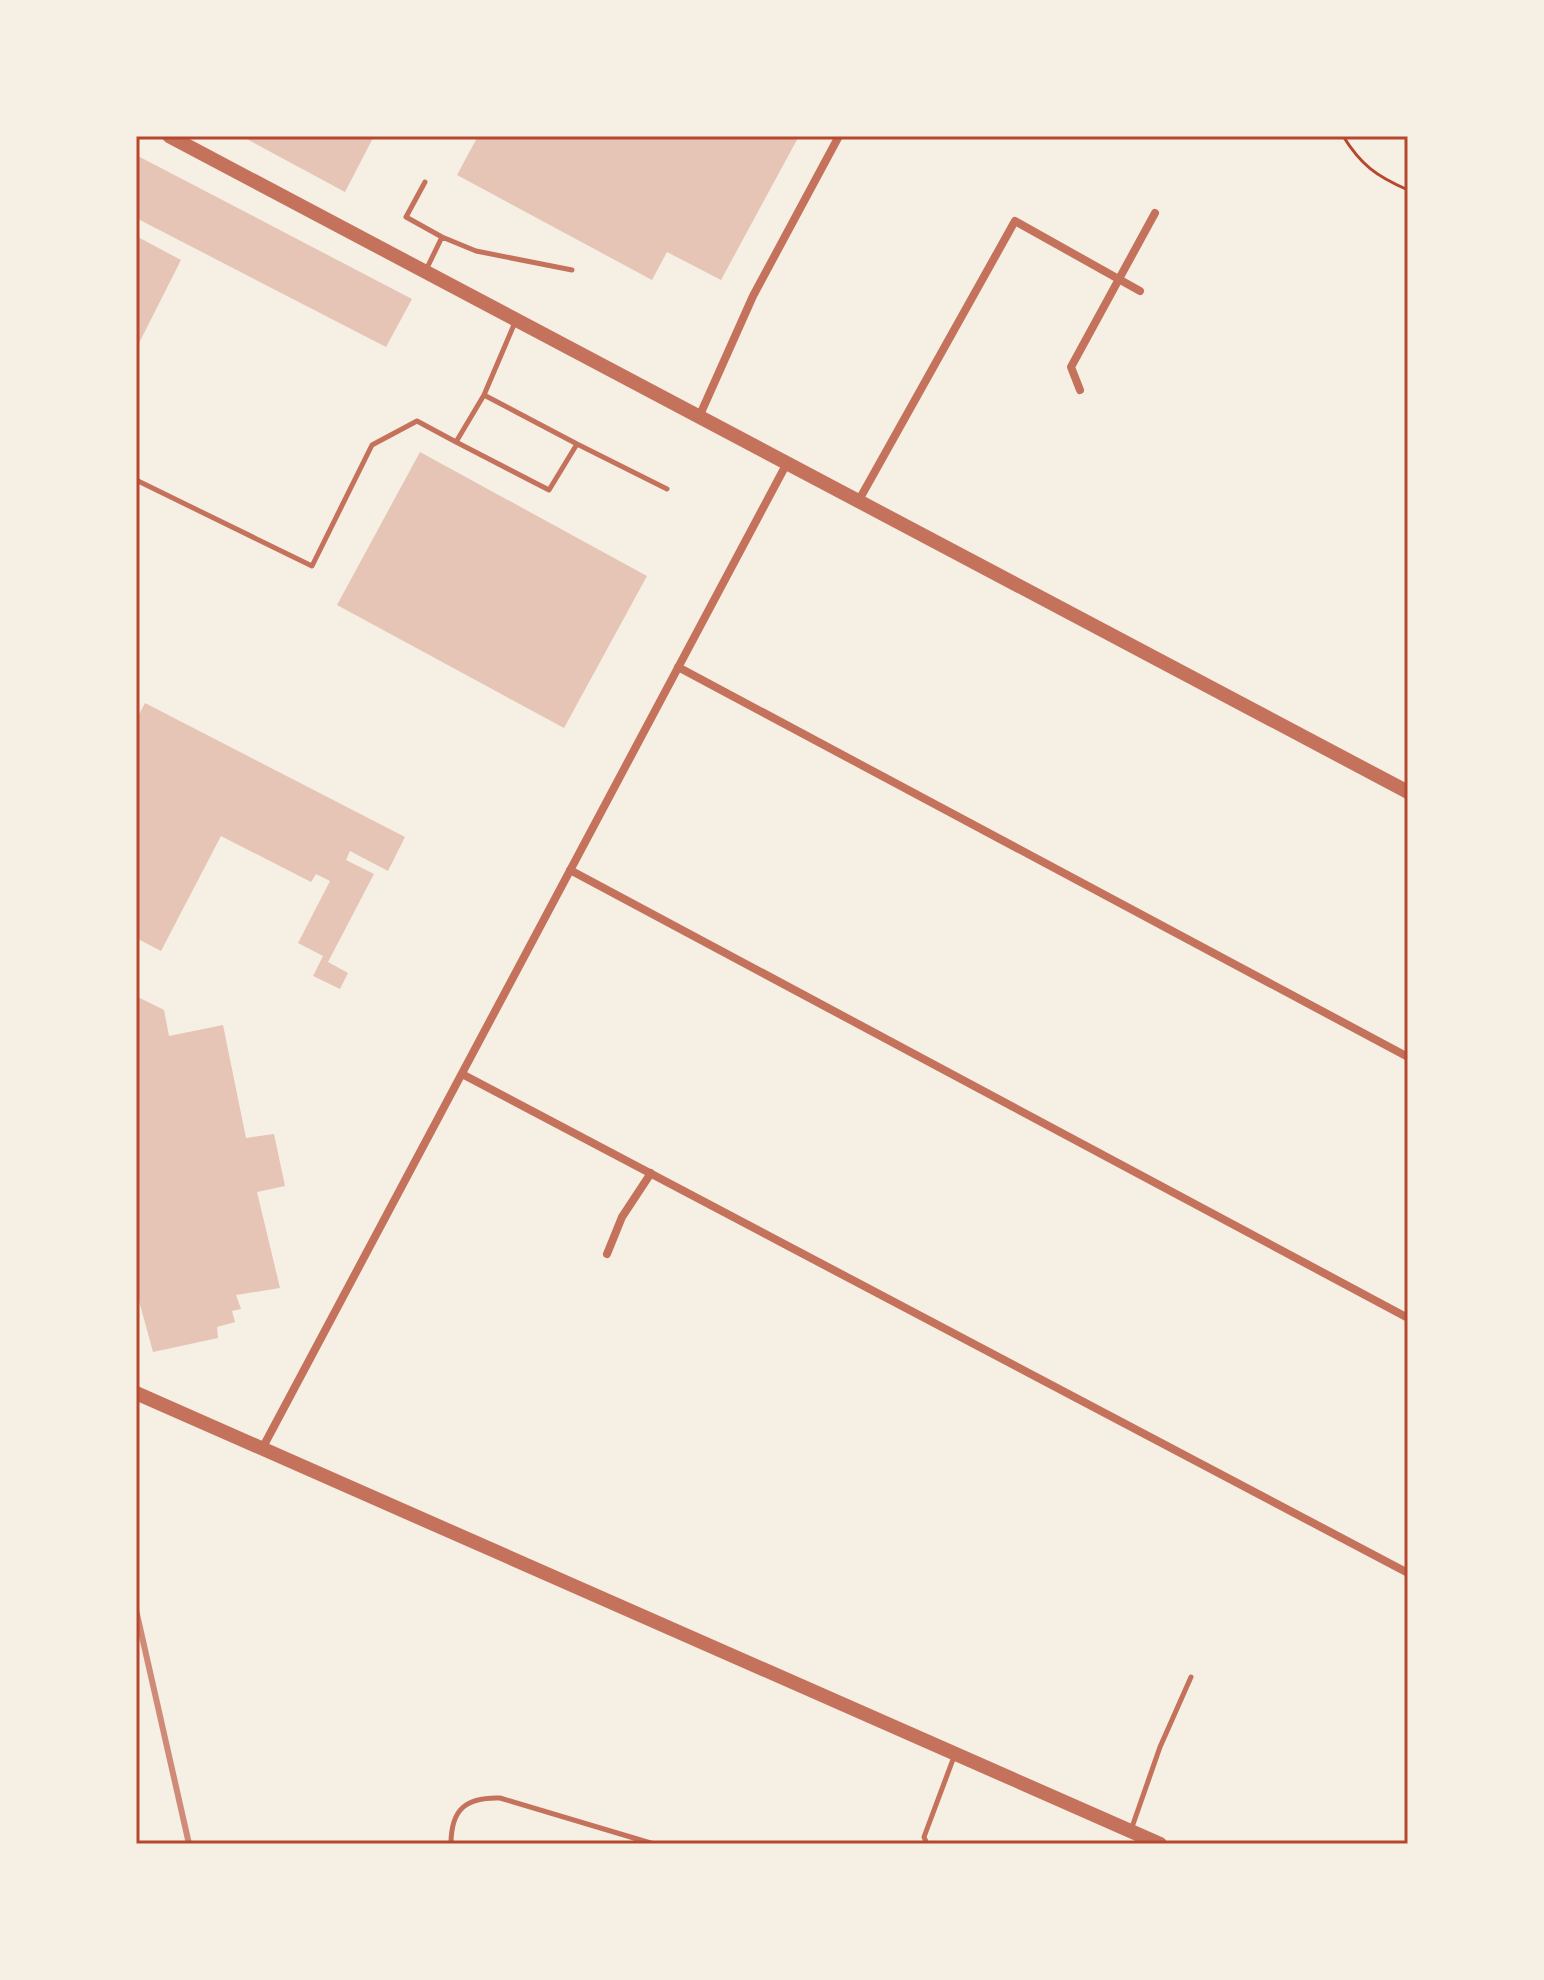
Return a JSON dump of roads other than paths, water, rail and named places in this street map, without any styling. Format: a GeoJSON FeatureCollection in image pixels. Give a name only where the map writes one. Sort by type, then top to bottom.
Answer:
{"type":"FeatureCollection","features":[{"type":"Feature","properties":{"kind":"street"},"geometry":{"type":"LineString","coordinates":[[169,136],[1408,792]]}},
{"type":"Feature","properties":{"kind":"street"},"geometry":{"type":"LineString","coordinates":[[699,417],[753,296],[839,136]]}},
{"type":"Feature","properties":{"kind":"street"},"geometry":{"type":"LineString","coordinates":[[1080,390],[1071,367],[1155,213]]}},
{"type":"Feature","properties":{"kind":"street"},"geometry":{"type":"LineString","coordinates":[[859,500],[1015,221],[1140,291]]}},
{"type":"Feature","properties":{"kind":"street"},"geometry":{"type":"LineString","coordinates":[[263,1447],[787,463]]}},
{"type":"Feature","properties":{"kind":"street"},"geometry":{"type":"LineString","coordinates":[[678,667],[1408,1057]]}},
{"type":"Feature","properties":{"kind":"street"},"geometry":{"type":"LineString","coordinates":[[570,870],[1408,1318]]}},
{"type":"Feature","properties":{"kind":"street"},"geometry":{"type":"LineString","coordinates":[[462,1074],[1408,1573]]}},
{"type":"Feature","properties":{"kind":"street"},"geometry":{"type":"LineString","coordinates":[[607,1254],[622,1217],[651,1173]]}},
{"type":"Feature","properties":{"kind":"street"},"geometry":{"type":"LineString","coordinates":[[136,1393],[955,1753],[1134,1836],[1160,1844]]}},
{"type":"Feature","properties":{"kind":"lane"},"geometry":{"type":"LineString","coordinates":[[425,182],[406,217],[476,251],[572,270]]}},
{"type":"Feature","properties":{"kind":"lane"},"geometry":{"type":"LineString","coordinates":[[425,271],[442,237]]}},
{"type":"Feature","properties":{"kind":"lane"},"geometry":{"type":"LineString","coordinates":[[456,442],[484,395],[516,319]]}},
{"type":"Feature","properties":{"kind":"lane"},"geometry":{"type":"LineString","coordinates":[[484,395],[667,489]]}},
{"type":"Feature","properties":{"kind":"lane"},"geometry":{"type":"LineString","coordinates":[[136,480],[312,566],[372,445],[417,421],[549,490],[577,444]]}},
{"type":"Feature","properties":{"kind":"lane"},"geometry":{"type":"LineString","coordinates":[[1134,1836],[1160,1747],[1191,1677]]}},
{"type":"Feature","properties":{"kind":"lane"},"geometry":{"type":"LineString","coordinates":[[927,1844],[924,1837],[955,1753]]}},
{"type":"Feature","properties":{"kind":"lane"},"geometry":{"type":"LineString","coordinates":[[451,1844],[456,1814],[468,1801],[485,1797],[500,1798],[654,1844]]}},
{"type":"Feature","properties":{"kind":"railway"},"geometry":{"type":"LineString","coordinates":[[136,1610],[189,1844]]}}]}
